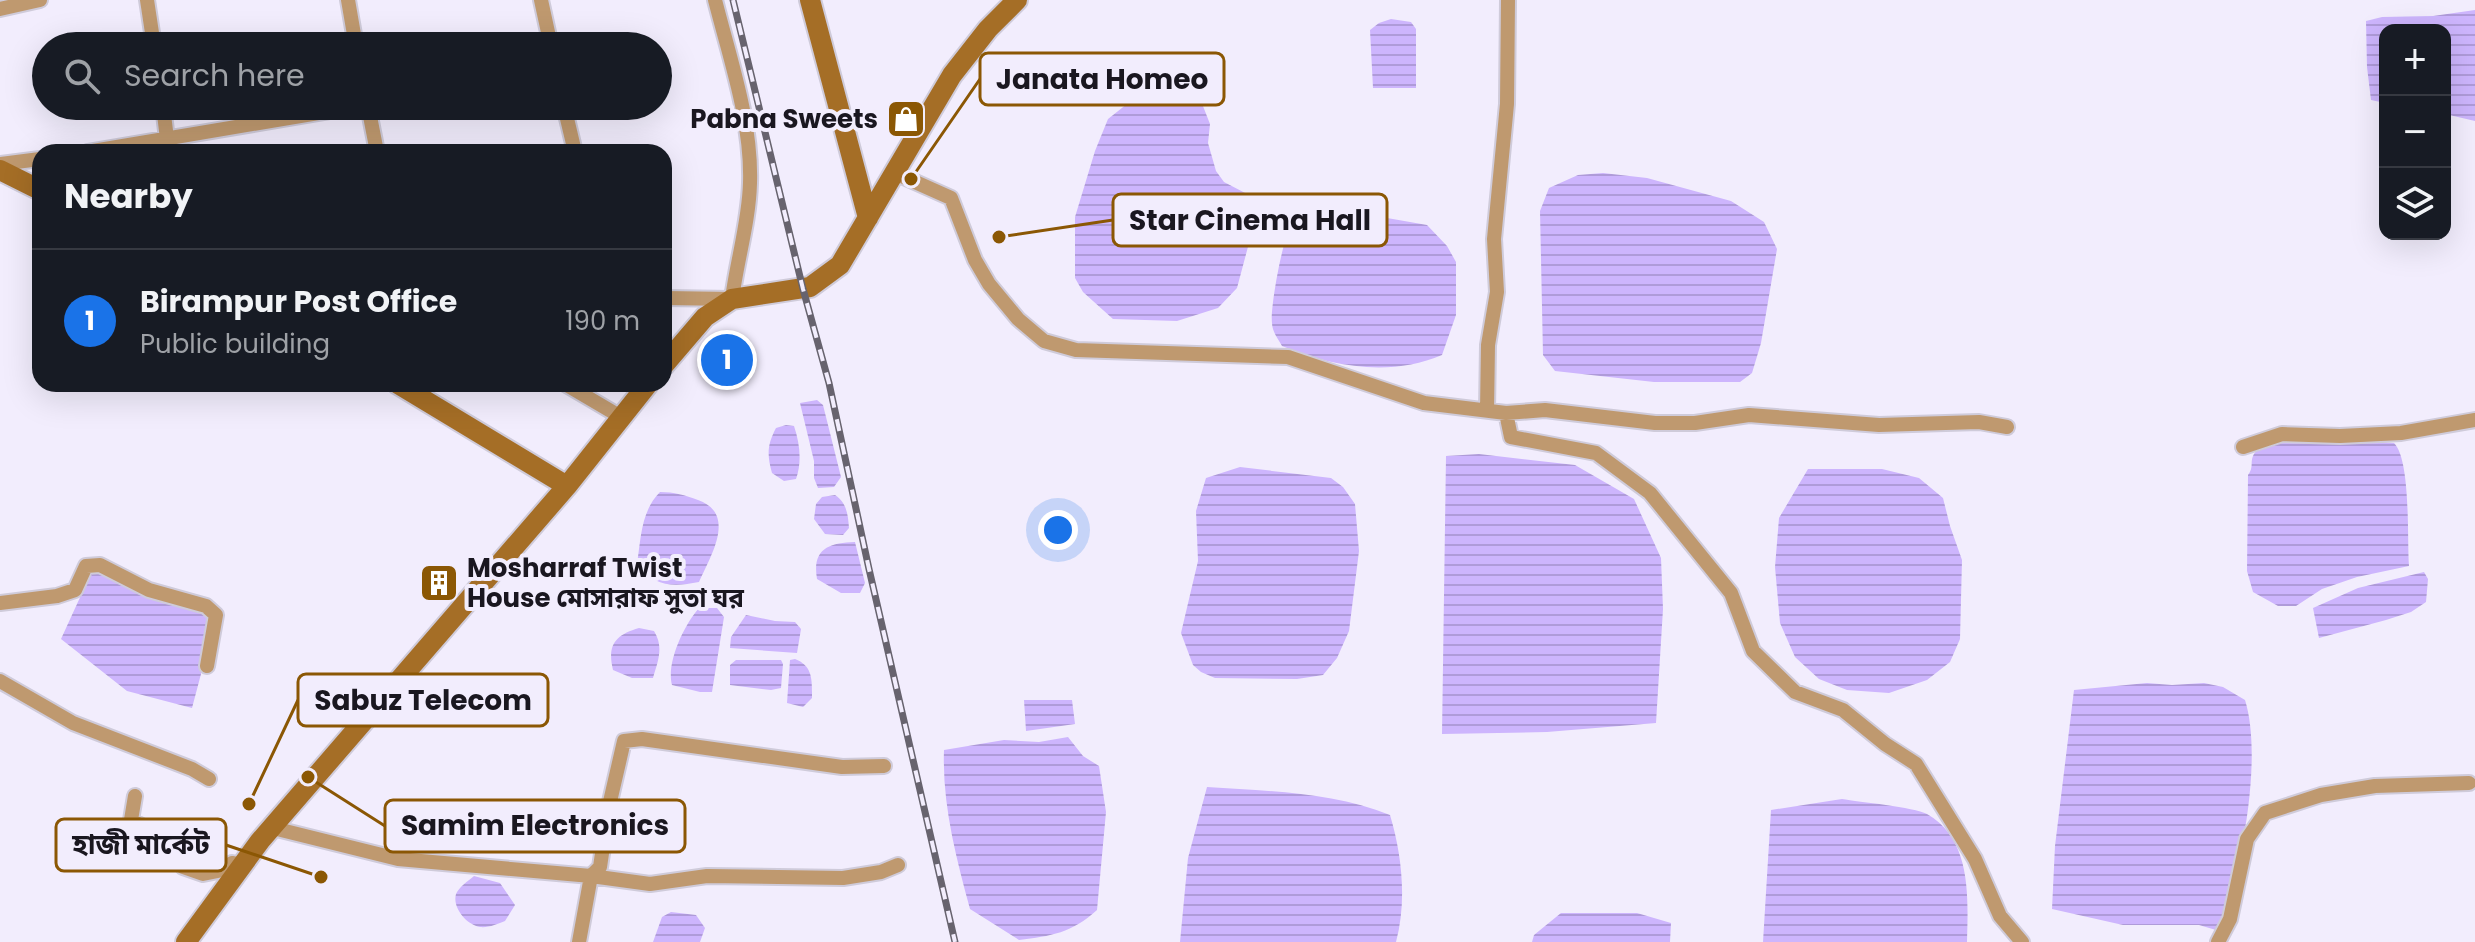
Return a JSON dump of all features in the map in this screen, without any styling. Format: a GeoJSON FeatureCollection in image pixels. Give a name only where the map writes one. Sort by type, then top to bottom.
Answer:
{"type":"FeatureCollection","features":[{"type":"Feature","properties":{"kind":"main road"},"geometry":{"type":"LineString","coordinates":[[810,0],[868,218]]}},
{"type":"Feature","properties":{"kind":"main road"},"geometry":{"type":"LineString","coordinates":[[672,356],[705,317],[732,299],[801,289],[825,278],[840,265],[952,75],[988,29],[1017,0]]}},
{"type":"Feature","properties":{"kind":"main road"},"geometry":{"type":"LineString","coordinates":[[0,170],[32,186]]}},
{"type":"Feature","properties":{"kind":"main road"},"geometry":{"type":"LineString","coordinates":[[411,392],[567,486]]}},
{"type":"Feature","properties":{"kind":"main road"},"geometry":{"type":"LineString","coordinates":[[186,942],[273,828],[567,486],[641,392]]}},
{"type":"Feature","properties":{"kind":"street"},"geometry":{"type":"LineString","coordinates":[[0,9],[40,0]]}},
{"type":"Feature","properties":{"kind":"street"},"geometry":{"type":"LineString","coordinates":[[147,0],[152,32]]}},
{"type":"Feature","properties":{"kind":"street"},"geometry":{"type":"LineString","coordinates":[[348,0],[354,32]]}},
{"type":"Feature","properties":{"kind":"street"},"geometry":{"type":"LineString","coordinates":[[541,0],[548,32]]}},
{"type":"Feature","properties":{"kind":"street"},"geometry":{"type":"LineString","coordinates":[[672,298],[732,299],[750,181],[746,128],[715,0]]}},
{"type":"Feature","properties":{"kind":"street"},"geometry":{"type":"LineString","coordinates":[[1487,411],[1488,345],[1497,292],[1494,239],[1507,104],[1508,0]]}},
{"type":"Feature","properties":{"kind":"street"},"geometry":{"type":"LineString","coordinates":[[165,120],[170,144]]}},
{"type":"Feature","properties":{"kind":"street"},"geometry":{"type":"LineString","coordinates":[[180,144],[294,120]]}},
{"type":"Feature","properties":{"kind":"street"},"geometry":{"type":"LineString","coordinates":[[371,120],[375,144]]}},
{"type":"Feature","properties":{"kind":"street"},"geometry":{"type":"LineString","coordinates":[[567,120],[573,144]]}},
{"type":"Feature","properties":{"kind":"street"},"geometry":{"type":"LineString","coordinates":[[0,164],[32,160]]}},
{"type":"Feature","properties":{"kind":"street"},"geometry":{"type":"LineString","coordinates":[[895,173],[951,198],[975,260],[989,284],[1018,319],[1044,341],[1089,351],[1288,357],[1424,403],[1506,413],[1545,410],[1655,423],[1695,423],[1749,415],[1879,425],[1979,422],[2007,427]]}},
{"type":"Feature","properties":{"kind":"street"},"geometry":{"type":"LineString","coordinates":[[579,392],[621,417]]}},
{"type":"Feature","properties":{"kind":"street"},"geometry":{"type":"LineString","coordinates":[[1506,413],[1511,437],[1596,453],[1650,493],[1731,593],[1753,651],[1762,661],[1795,692],[1843,710],[1916,764],[1975,859],[2000,916],[2022,942]]}},
{"type":"Feature","properties":{"kind":"street"},"geometry":{"type":"LineString","coordinates":[[2243,447],[2282,434],[2340,436],[2401,433],[2475,420]]}},
{"type":"Feature","properties":{"kind":"street"},"geometry":{"type":"LineString","coordinates":[[0,603],[57,596],[75,590],[86,566],[100,565],[149,590],[206,606],[216,615],[207,666]]}},
{"type":"Feature","properties":{"kind":"street"},"geometry":{"type":"LineString","coordinates":[[0,681],[73,723],[192,769],[209,779]]}},
{"type":"Feature","properties":{"kind":"street"},"geometry":{"type":"LineString","coordinates":[[579,942],[591,876],[600,867],[609,806],[624,741],[642,739],[842,767],[884,766]]}},
{"type":"Feature","properties":{"kind":"street"},"geometry":{"type":"LineString","coordinates":[[2218,942],[2230,919],[2247,839],[2265,813],[2321,795],[2375,786],[2469,783]]}},
{"type":"Feature","properties":{"kind":"street"},"geometry":{"type":"LineString","coordinates":[[135,796],[131,820],[161,837],[183,867],[203,874],[218,871],[232,863],[243,865]]}},
{"type":"Feature","properties":{"kind":"street"},"geometry":{"type":"LineString","coordinates":[[273,828],[398,859],[650,884],[707,876],[843,878],[881,872],[898,865]]}},
{"type":"Feature","properties":{"kind":"shaded area"},"geometry":{"type":"Polygon","coordinates":[[[2475,10],[2475,121],[2451,115],[2451,24],[2379,24],[2379,102],[2371,100],[2366,21],[2382,17],[2433,16],[2475,10]]]}},
{"type":"Feature","properties":{"kind":"shaded area"},"geometry":{"type":"Polygon","coordinates":[[[1391,19],[1411,22],[1416,29],[1416,88],[1373,88],[1370,30],[1391,19]]]}},
{"type":"Feature","properties":{"kind":"shaded area"},"geometry":{"type":"Polygon","coordinates":[[[1188,83],[1201,101],[1210,124],[1208,143],[1216,171],[1224,182],[1249,195],[1249,243],[1237,288],[1218,308],[1177,321],[1113,319],[1083,292],[1075,278],[1075,217],[1095,151],[1108,119],[1132,100],[1188,83]]]}},
{"type":"Feature","properties":{"kind":"shaded area"},"geometry":{"type":"Polygon","coordinates":[[[1603,173],[1647,178],[1731,201],[1764,222],[1777,249],[1761,343],[1752,373],[1740,382],[1654,382],[1555,371],[1543,355],[1540,211],[1549,188],[1578,175],[1603,173]]]}},
{"type":"Feature","properties":{"kind":"shaded area"},"geometry":{"type":"Polygon","coordinates":[[[1336,209],[1427,225],[1447,246],[1456,262],[1456,315],[1442,355],[1403,366],[1362,367],[1321,359],[1282,346],[1273,329],[1272,315],[1277,275],[1287,236],[1299,221],[1336,209]]]}},
{"type":"Feature","properties":{"kind":"shaded area"},"geometry":{"type":"Polygon","coordinates":[[[817,400],[823,405],[841,477],[834,487],[818,488],[814,478],[814,461],[800,403],[817,400]]]}},
{"type":"Feature","properties":{"kind":"shaded area"},"geometry":{"type":"Polygon","coordinates":[[[794,426],[800,460],[796,479],[784,481],[772,473],[769,450],[776,428],[794,426]]]}},
{"type":"Feature","properties":{"kind":"shaded area"},"geometry":{"type":"Polygon","coordinates":[[[2297,436],[2394,443],[2406,482],[2409,566],[2357,577],[2322,589],[2296,606],[2278,606],[2253,592],[2247,571],[2248,475],[2252,458],[2266,445],[2297,436]]]}},
{"type":"Feature","properties":{"kind":"shaded area"},"geometry":{"type":"Polygon","coordinates":[[[1479,454],[1575,465],[1634,499],[1661,558],[1663,609],[1656,723],[1547,732],[1442,734],[1446,456],[1479,454]]]}},
{"type":"Feature","properties":{"kind":"shaded area"},"geometry":{"type":"Polygon","coordinates":[[[1240,467],[1331,478],[1343,487],[1355,504],[1359,551],[1349,631],[1337,658],[1323,675],[1297,679],[1215,678],[1193,665],[1181,633],[1198,561],[1196,511],[1206,478],[1240,467]]]}},
{"type":"Feature","properties":{"kind":"shaded area"},"geometry":{"type":"Polygon","coordinates":[[[1808,469],[1882,469],[1919,478],[1943,498],[1962,560],[1960,639],[1950,662],[1927,680],[1889,693],[1847,690],[1819,679],[1795,657],[1780,623],[1775,567],[1779,518],[1808,469]]]}},
{"type":"Feature","properties":{"kind":"shaded area"},"geometry":{"type":"Polygon","coordinates":[[[660,492],[698,500],[710,506],[716,515],[718,536],[699,582],[665,584],[643,572],[637,564],[645,516],[660,492]]]}},
{"type":"Feature","properties":{"kind":"shaded area"},"geometry":{"type":"Polygon","coordinates":[[[835,495],[847,514],[849,528],[843,535],[825,534],[814,519],[816,504],[822,497],[835,495]]]}},
{"type":"Feature","properties":{"kind":"shaded area"},"geometry":{"type":"Polygon","coordinates":[[[855,542],[865,583],[860,593],[841,593],[817,579],[817,561],[824,550],[837,544],[855,542]]]}},
{"type":"Feature","properties":{"kind":"shaded area"},"geometry":{"type":"Polygon","coordinates":[[[93,569],[210,612],[210,640],[192,708],[127,691],[61,639],[93,569]]]}},
{"type":"Feature","properties":{"kind":"shaded area"},"geometry":{"type":"Polygon","coordinates":[[[2424,572],[2428,579],[2426,602],[2411,612],[2319,638],[2313,608],[2358,588],[2424,572]]]}},
{"type":"Feature","properties":{"kind":"shaded area"},"geometry":{"type":"Polygon","coordinates":[[[699,608],[717,608],[724,617],[712,692],[672,685],[672,666],[678,645],[699,608]]]}},
{"type":"Feature","properties":{"kind":"shaded area"},"geometry":{"type":"Polygon","coordinates":[[[746,615],[795,622],[801,629],[797,653],[730,648],[731,637],[746,615]]]}},
{"type":"Feature","properties":{"kind":"shaded area"},"geometry":{"type":"Polygon","coordinates":[[[639,628],[654,631],[659,643],[653,678],[632,678],[613,670],[611,654],[615,642],[639,628]]]}},
{"type":"Feature","properties":{"kind":"shaded area"},"geometry":{"type":"Polygon","coordinates":[[[795,659],[805,666],[811,680],[812,698],[803,707],[787,703],[790,660],[795,659]]]}},
{"type":"Feature","properties":{"kind":"shaded area"},"geometry":{"type":"Polygon","coordinates":[[[736,660],[781,660],[781,688],[771,690],[730,685],[730,665],[736,660]]]}},
{"type":"Feature","properties":{"kind":"shaded area"},"geometry":{"type":"Polygon","coordinates":[[[2147,683],[2204,683],[2223,687],[2245,700],[2252,753],[2247,816],[2234,880],[2216,930],[2199,925],[2123,925],[2052,909],[2055,846],[2074,690],[2147,683]]]}},
{"type":"Feature","properties":{"kind":"shaded area"},"geometry":{"type":"Polygon","coordinates":[[[1024,700],[1072,700],[1075,724],[1026,731],[1024,700]]]}},
{"type":"Feature","properties":{"kind":"shaded area"},"geometry":{"type":"Polygon","coordinates":[[[1068,737],[1083,756],[1099,766],[1106,812],[1097,910],[1079,924],[1061,932],[1019,940],[970,909],[948,810],[944,750],[1004,740],[1039,742],[1068,737]]]}},
{"type":"Feature","properties":{"kind":"shaded area"},"geometry":{"type":"Polygon","coordinates":[[[1207,787],[1323,797],[1390,815],[1402,878],[1396,942],[1180,942],[1188,858],[1207,787]]]}},
{"type":"Feature","properties":{"kind":"shaded area"},"geometry":{"type":"Polygon","coordinates":[[[1842,799],[1920,811],[1942,825],[1960,854],[1964,871],[1968,907],[1967,942],[1763,942],[1771,810],[1842,799]]]}},
{"type":"Feature","properties":{"kind":"shaded area"},"geometry":{"type":"Polygon","coordinates":[[[474,876],[500,883],[515,905],[505,921],[480,927],[462,915],[456,905],[456,894],[474,876]]]}},
{"type":"Feature","properties":{"kind":"shaded area"},"geometry":{"type":"Polygon","coordinates":[[[671,912],[696,915],[705,928],[700,942],[653,942],[662,917],[671,912]]]}},
{"type":"Feature","properties":{"kind":"shaded area"},"geometry":{"type":"Polygon","coordinates":[[[1561,913],[1637,913],[1671,923],[1670,942],[1532,942],[1534,935],[1561,913]]]}},
{"type":"Feature","properties":{"kind":"railway"},"geometry":{"type":"LineString","coordinates":[[733,0],[829,383],[955,942]]}},
{"type":"Feature","properties":{"kind":"place","name":"Pabna Sweets"},"geometry":{"type":"Point","coordinates":[906,119]}},
{"type":"Feature","properties":{"kind":"place","name":"Janata Homeo"},"geometry":{"type":"Point","coordinates":[911,179]}},
{"type":"Feature","properties":{"kind":"place","name":"Star Cinema Hall"},"geometry":{"type":"Point","coordinates":[999,237]}},
{"type":"Feature","properties":{"kind":"place","name":"Birampur Post Office"},"geometry":{"type":"Point","coordinates":[727,360]}},
{"type":"Feature","properties":{"kind":"place","name":"Mosharraf Twist House মোসারাফ সুতা ঘর"},"geometry":{"type":"Point","coordinates":[439,583]}},
{"type":"Feature","properties":{"kind":"place","name":"Samim Electronics"},"geometry":{"type":"Point","coordinates":[308,777]}},
{"type":"Feature","properties":{"kind":"place","name":"Sabuz Telecom"},"geometry":{"type":"Point","coordinates":[249,804]}},
{"type":"Feature","properties":{"kind":"place","name":"হাজী মার্কেট"},"geometry":{"type":"Point","coordinates":[321,877]}}]}
